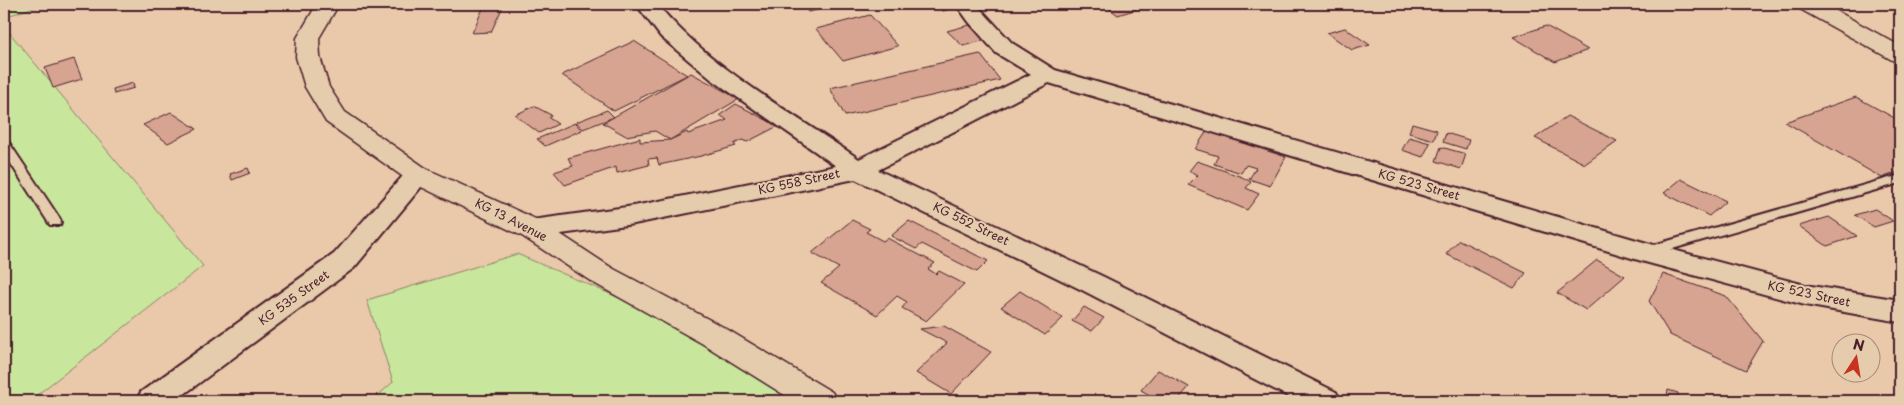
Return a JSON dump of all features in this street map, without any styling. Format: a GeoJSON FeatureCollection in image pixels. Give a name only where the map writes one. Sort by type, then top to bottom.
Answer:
{"type":"FeatureCollection","features":[{"type":"Feature","properties":{"kind":"street","name":"KG 13 Avenue"},"geometry":{"type":"LineString","coordinates":[[328,4],[308,38],[308,57],[318,87],[335,117],[418,174],[532,229],[602,274],[714,336],[820,401]]}},
{"type":"Feature","properties":{"kind":"street","name":"KG 552 Street"},"geometry":{"type":"LineString","coordinates":[[646,4],[669,32],[719,74],[858,170],[1094,284],[1325,401]]}},
{"type":"Feature","properties":{"kind":"street","name":"KG 523 Street"},"geometry":{"type":"LineString","coordinates":[[966,4],[976,18],[1004,48],[1047,75],[1645,252],[1805,295],[1900,311]]}},
{"type":"Feature","properties":{"kind":"street"},"geometry":{"type":"LineString","coordinates":[[1808,4],[1900,55]]}},
{"type":"Feature","properties":{"kind":"street","name":"KG 558 Street"},"geometry":{"type":"LineString","coordinates":[[532,229],[634,215],[858,170],[1047,75]]}},
{"type":"Feature","properties":{"kind":"street","name":"KG 535 Street"},"geometry":{"type":"LineString","coordinates":[[152,401],[344,261],[418,174]]}},
{"type":"Feature","properties":{"kind":"lane"},"geometry":{"type":"LineString","coordinates":[[4,144],[55,222]]}},
{"type":"Feature","properties":{"kind":"lane"},"geometry":{"type":"LineString","coordinates":[[1645,252],[1900,179]]}},
{"type":"Feature","properties":{"kind":"green space"},"geometry":{"type":"Polygon","coordinates":[[[4,4],[44,4],[4,17],[4,4]]]}},
{"type":"Feature","properties":{"kind":"green space"},"geometry":{"type":"Polygon","coordinates":[[[4,26],[203,266],[29,401],[4,401],[4,26]]]}},
{"type":"Feature","properties":{"kind":"green space"},"geometry":{"type":"Polygon","coordinates":[[[517,254],[685,326],[801,401],[372,401],[393,382],[367,300],[517,254]]]}},
{"type":"Feature","properties":{"kind":"building"},"geometry":{"type":"Polygon","coordinates":[[[485,4],[504,4],[491,32],[472,33],[485,4]]]}},
{"type":"Feature","properties":{"kind":"building"},"geometry":{"type":"Polygon","coordinates":[[[803,4],[847,4],[808,12],[803,4]]]}},
{"type":"Feature","properties":{"kind":"building"},"geometry":{"type":"Polygon","coordinates":[[[937,4],[958,4],[960,6],[943,11],[937,4]]]}},
{"type":"Feature","properties":{"kind":"building"},"geometry":{"type":"Polygon","coordinates":[[[1103,4],[1153,4],[1118,15],[1103,4]]]}},
{"type":"Feature","properties":{"kind":"building"},"geometry":{"type":"Polygon","coordinates":[[[870,15],[898,46],[843,61],[816,29],[870,15]]]}},
{"type":"Feature","properties":{"kind":"building"},"geometry":{"type":"Polygon","coordinates":[[[969,25],[985,40],[963,46],[947,31],[969,25]]]}},
{"type":"Feature","properties":{"kind":"building"},"geometry":{"type":"Polygon","coordinates":[[[1546,26],[1588,50],[1555,62],[1513,37],[1546,26]]]}},
{"type":"Feature","properties":{"kind":"building"},"geometry":{"type":"Polygon","coordinates":[[[1345,28],[1370,45],[1352,50],[1327,33],[1345,28]]]}},
{"type":"Feature","properties":{"kind":"building"},"geometry":{"type":"Polygon","coordinates":[[[634,41],[687,75],[614,111],[562,75],[634,41]]]}},
{"type":"Feature","properties":{"kind":"building"},"geometry":{"type":"Polygon","coordinates":[[[980,54],[1000,80],[845,116],[830,88],[980,54]]]}},
{"type":"Feature","properties":{"kind":"building"},"geometry":{"type":"Polygon","coordinates":[[[74,59],[82,79],[53,88],[45,68],[74,59]]]}},
{"type":"Feature","properties":{"kind":"building"},"geometry":{"type":"Polygon","coordinates":[[[691,73],[739,99],[670,140],[655,131],[626,136],[603,123],[691,73]]]}},
{"type":"Feature","properties":{"kind":"building"},"geometry":{"type":"Polygon","coordinates":[[[133,83],[134,88],[114,94],[113,89],[133,83]]]}},
{"type":"Feature","properties":{"kind":"building"},"geometry":{"type":"Polygon","coordinates":[[[1856,97],[1900,121],[1900,171],[1882,178],[1785,122],[1856,97]]]}},
{"type":"Feature","properties":{"kind":"building"},"geometry":{"type":"Polygon","coordinates":[[[736,104],[778,126],[747,142],[742,140],[734,144],[736,146],[701,156],[659,165],[657,158],[648,159],[649,165],[617,173],[616,167],[565,185],[554,172],[573,166],[568,158],[640,138],[640,142],[670,140],[687,132],[688,134],[727,120],[720,115],[736,104]]]}},
{"type":"Feature","properties":{"kind":"building"},"geometry":{"type":"Polygon","coordinates":[[[534,106],[551,115],[549,118],[558,124],[539,133],[515,115],[534,106]]]}},
{"type":"Feature","properties":{"kind":"building"},"geometry":{"type":"Polygon","coordinates":[[[607,110],[614,117],[583,129],[576,122],[607,110]]]}},
{"type":"Feature","properties":{"kind":"building"},"geometry":{"type":"Polygon","coordinates":[[[171,112],[197,129],[168,143],[143,125],[171,112]]]}},
{"type":"Feature","properties":{"kind":"building"},"geometry":{"type":"Polygon","coordinates":[[[1567,116],[1617,141],[1585,164],[1535,138],[1567,116]]]}},
{"type":"Feature","properties":{"kind":"building"},"geometry":{"type":"Polygon","coordinates":[[[575,123],[582,130],[545,146],[537,139],[575,123]]]}},
{"type":"Feature","properties":{"kind":"building"},"geometry":{"type":"Polygon","coordinates":[[[1412,123],[1437,130],[1434,140],[1409,133],[1412,123]]]}},
{"type":"Feature","properties":{"kind":"building"},"geometry":{"type":"Polygon","coordinates":[[[1207,131],[1286,157],[1270,186],[1249,179],[1256,168],[1246,165],[1241,173],[1214,164],[1218,156],[1195,149],[1207,131]]]}},
{"type":"Feature","properties":{"kind":"building"},"geometry":{"type":"Polygon","coordinates":[[[1446,133],[1469,140],[1466,149],[1443,142],[1446,133]]]}},
{"type":"Feature","properties":{"kind":"building"},"geometry":{"type":"Polygon","coordinates":[[[1409,137],[1430,143],[1423,157],[1402,150],[1409,137]]]}},
{"type":"Feature","properties":{"kind":"building"},"geometry":{"type":"Polygon","coordinates":[[[1441,147],[1466,154],[1461,169],[1436,161],[1441,147]]]}},
{"type":"Feature","properties":{"kind":"building"},"geometry":{"type":"Polygon","coordinates":[[[1197,161],[1242,177],[1251,182],[1246,188],[1259,194],[1247,210],[1188,185],[1198,175],[1189,171],[1197,161]]]}},
{"type":"Feature","properties":{"kind":"building"},"geometry":{"type":"Polygon","coordinates":[[[248,168],[250,173],[232,180],[230,174],[248,168]]]}},
{"type":"Feature","properties":{"kind":"building"},"geometry":{"type":"Polygon","coordinates":[[[1681,179],[1726,201],[1709,216],[1664,193],[1681,179]]]}},
{"type":"Feature","properties":{"kind":"building"},"geometry":{"type":"Polygon","coordinates":[[[1875,209],[1893,221],[1874,227],[1855,215],[1875,209]]]}},
{"type":"Feature","properties":{"kind":"building"},"geometry":{"type":"Polygon","coordinates":[[[1829,217],[1857,236],[1827,246],[1799,226],[1829,217]]]}},
{"type":"Feature","properties":{"kind":"building"},"geometry":{"type":"Polygon","coordinates":[[[852,220],[870,229],[866,232],[883,241],[887,238],[935,263],[928,269],[936,274],[939,271],[964,284],[926,321],[902,308],[907,302],[897,296],[877,315],[821,283],[839,268],[812,253],[852,220]]]}},
{"type":"Feature","properties":{"kind":"building"},"geometry":{"type":"Polygon","coordinates":[[[909,221],[988,261],[977,272],[922,244],[916,249],[891,236],[909,221]]]}},
{"type":"Feature","properties":{"kind":"building"},"geometry":{"type":"Polygon","coordinates":[[[1459,240],[1526,273],[1514,288],[1446,254],[1459,240]]]}},
{"type":"Feature","properties":{"kind":"building"},"geometry":{"type":"Polygon","coordinates":[[[1597,260],[1625,276],[1586,310],[1557,293],[1597,260]]]}},
{"type":"Feature","properties":{"kind":"building"},"geometry":{"type":"Polygon","coordinates":[[[1663,274],[1726,296],[1763,341],[1746,370],[1670,335],[1649,301],[1663,274]]]}},
{"type":"Feature","properties":{"kind":"building"},"geometry":{"type":"Polygon","coordinates":[[[1020,291],[1063,318],[1045,335],[1001,307],[1020,291]]]}},
{"type":"Feature","properties":{"kind":"building"},"geometry":{"type":"Polygon","coordinates":[[[1084,307],[1104,318],[1092,331],[1072,321],[1084,307]]]}},
{"type":"Feature","properties":{"kind":"building"},"geometry":{"type":"Polygon","coordinates":[[[944,326],[991,352],[951,394],[916,373],[947,343],[920,329],[944,326]]]}},
{"type":"Feature","properties":{"kind":"building"},"geometry":{"type":"Polygon","coordinates":[[[1158,370],[1189,387],[1177,401],[1160,401],[1141,390],[1158,370]]]}},
{"type":"Feature","properties":{"kind":"building"},"geometry":{"type":"Polygon","coordinates":[[[1668,390],[1678,393],[1678,400],[1667,396],[1668,390]]]}}]}
